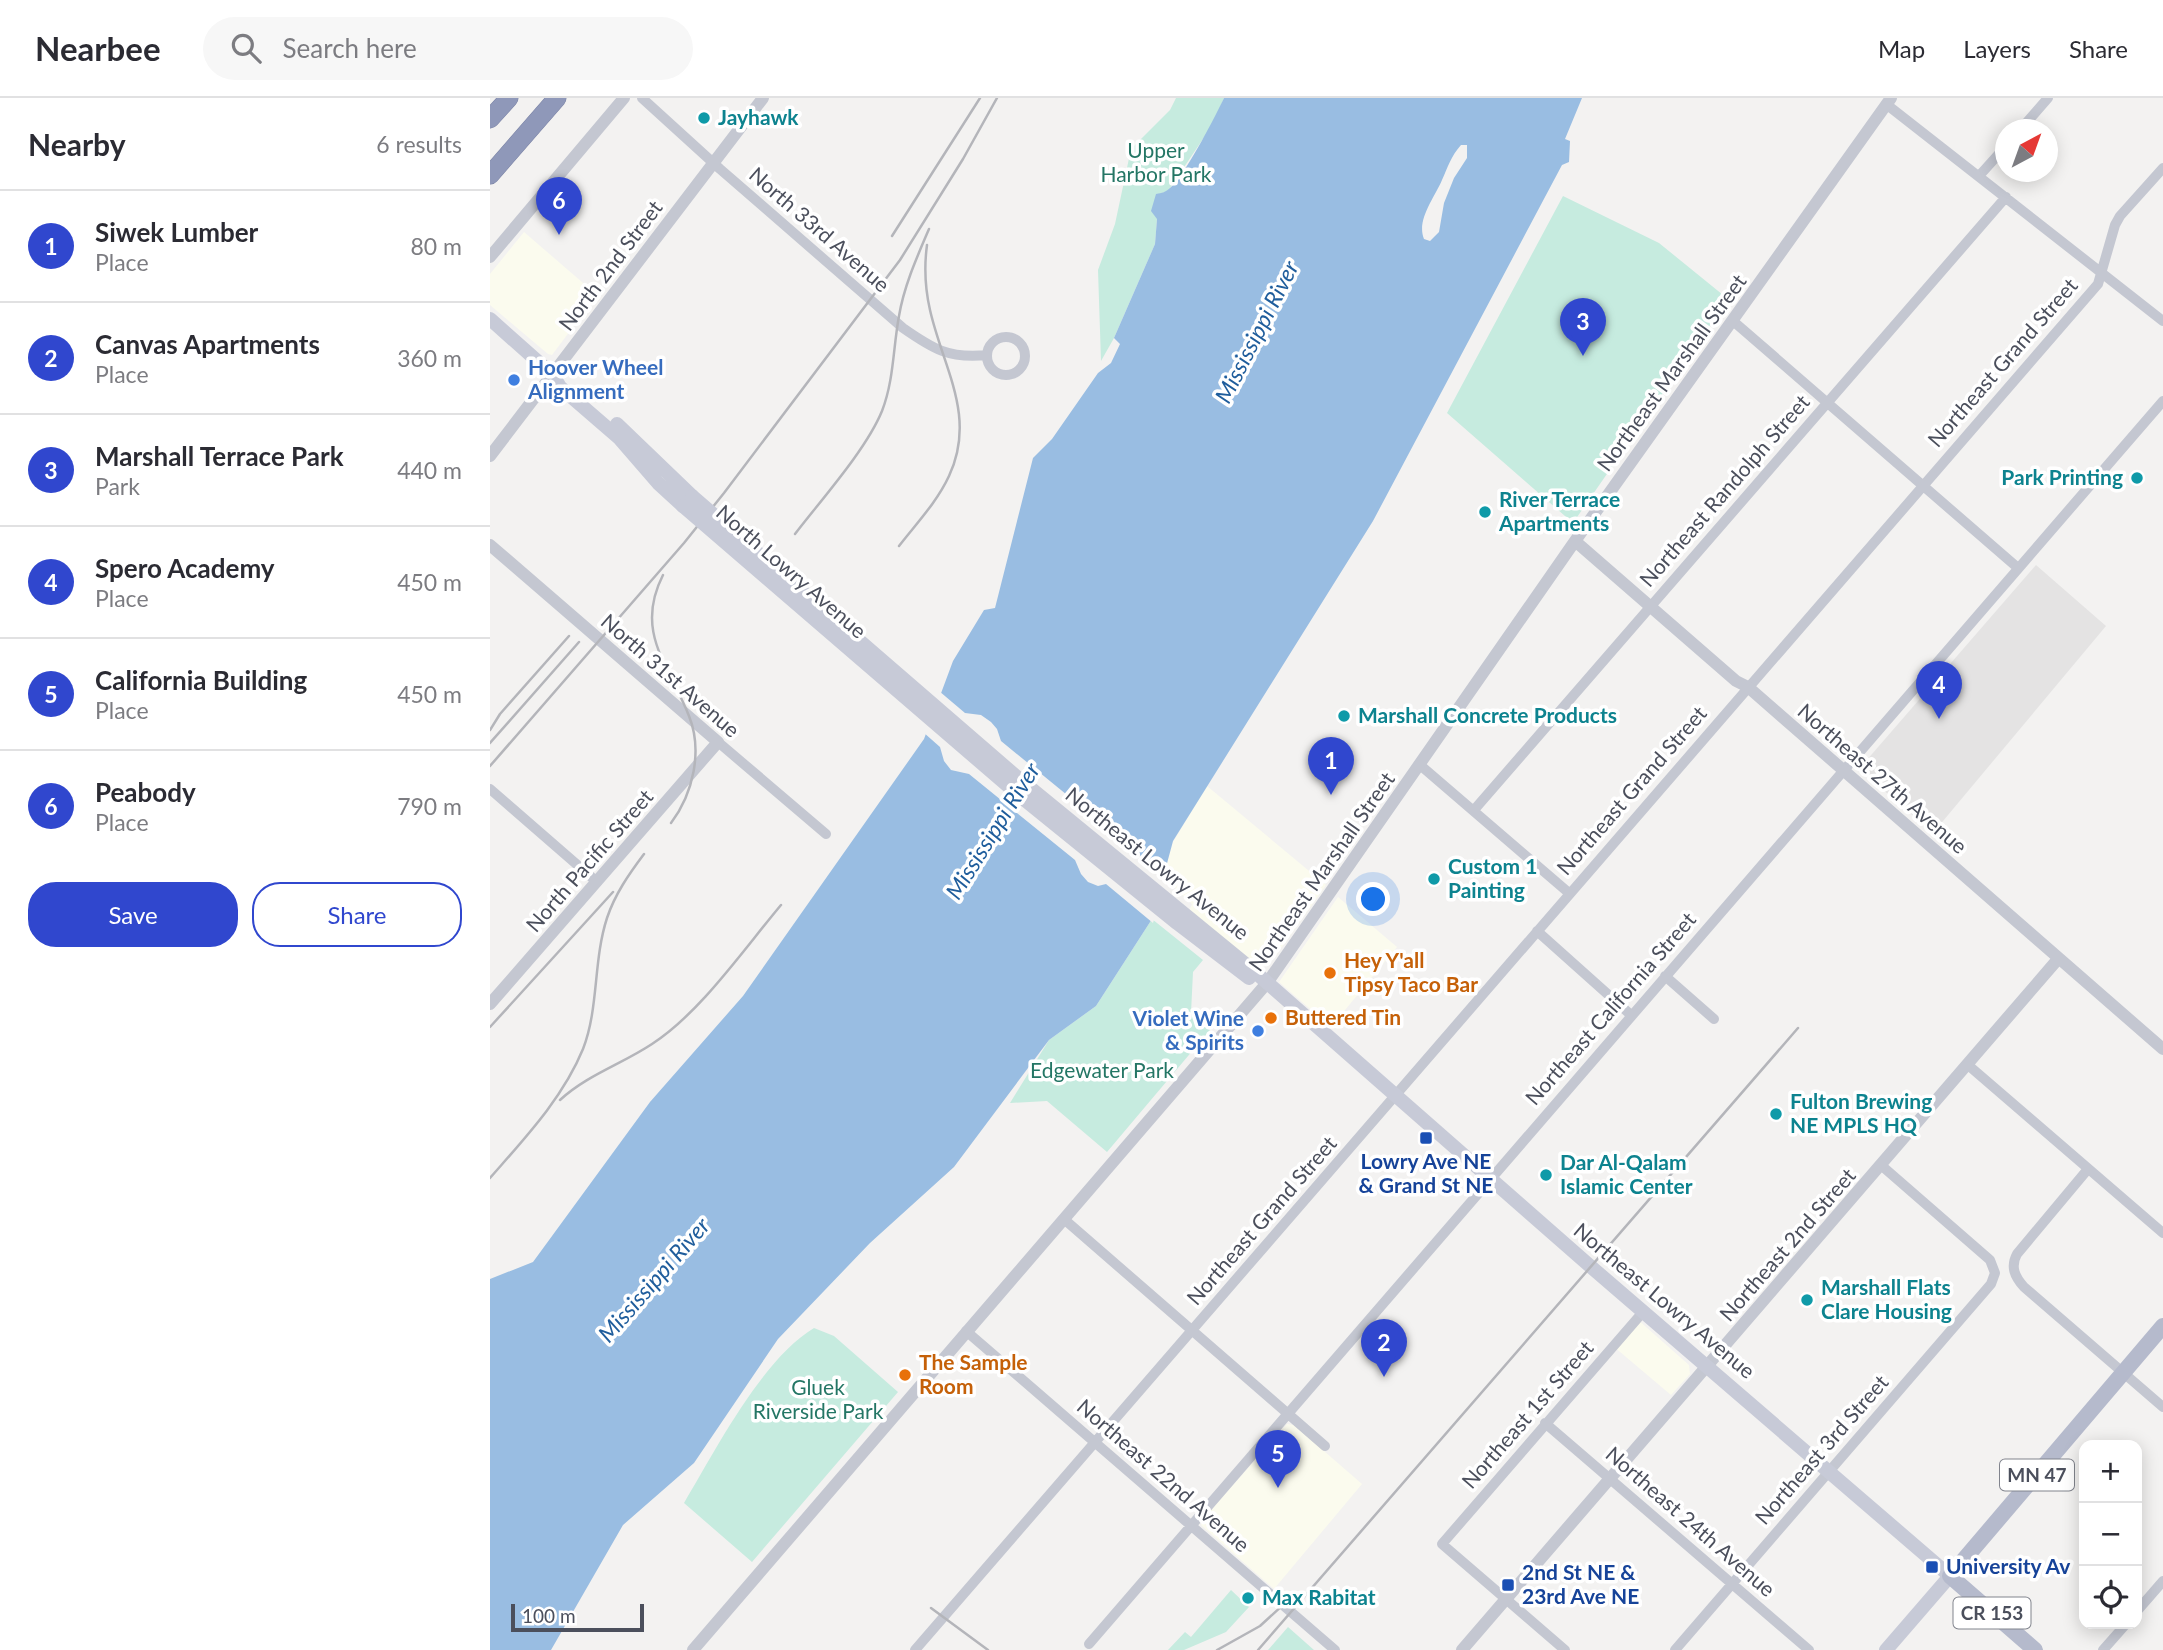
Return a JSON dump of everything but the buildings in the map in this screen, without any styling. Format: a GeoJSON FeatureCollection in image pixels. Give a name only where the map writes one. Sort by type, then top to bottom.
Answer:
{"type":"FeatureCollection","features":[{"type":"Feature","properties":{"kind":"highway"},"geometry":{"type":"LineString","coordinates":[[490,119],[509,98]]}},
{"type":"Feature","properties":{"kind":"highway"},"geometry":{"type":"LineString","coordinates":[[490,174],[557,98]]}},
{"type":"Feature","properties":{"kind":"main road","name":"North Lowry Avenue"},"geometry":{"type":"LineString","coordinates":[[490,319],[553,375],[560,387],[619,438],[658,483],[687,501],[1016,784]]}},
{"type":"Feature","properties":{"kind":"main road","name":"Northeast Lowry Avenue"},"geometry":{"type":"LineString","coordinates":[[1016,784],[1181,918],[1267,983],[2035,1650]]}},
{"type":"Feature","properties":{"kind":"main road","name":"MN 47"},"geometry":{"type":"LineString","coordinates":[[1886,1650],[2163,1326]]}},
{"type":"Feature","properties":{"kind":"street"},"geometry":{"type":"LineString","coordinates":[[490,257],[624,98]]}},
{"type":"Feature","properties":{"kind":"street","name":"North 33rd Avenue"},"geometry":{"type":"LineString","coordinates":[[642,98],[902,328],[944,353],[969,357],[987,355]]}},
{"type":"Feature","properties":{"kind":"street","name":"North 2nd Street"},"geometry":{"type":"LineString","coordinates":[[490,456],[762,98]]}},
{"type":"Feature","properties":{"kind":"street"},"geometry":{"type":"LineString","coordinates":[[2030,119],[2048,98]]}},
{"type":"Feature","properties":{"kind":"street"},"geometry":{"type":"LineString","coordinates":[[1889,101],[1979,176],[2163,321]]}},
{"type":"Feature","properties":{"kind":"street","name":"Northeast Marshall Street"},"geometry":{"type":"LineString","coordinates":[[693,1650],[1267,983],[1574,541],[1889,101]]}},
{"type":"Feature","properties":{"kind":"street"},"geometry":{"type":"LineString","coordinates":[[1979,176],[1995,158]]}},
{"type":"Feature","properties":{"kind":"street","name":"Northeast Grand Street"},"geometry":{"type":"LineString","coordinates":[[915,1650],[2098,284],[2120,216],[2163,168]]}},
{"type":"Feature","properties":{"kind":"street","name":"Northeast Randolph Street"},"geometry":{"type":"LineString","coordinates":[[1474,810],[2006,197]]}},
{"type":"Feature","properties":{"kind":"street"},"geometry":{"type":"LineString","coordinates":[[1733,321],[2018,568]]}},
{"type":"Feature","properties":{"kind":"street","name":"Northeast California Street"},"geometry":{"type":"LineString","coordinates":[[1089,1644],[2163,401]]}},
{"type":"Feature","properties":{"kind":"street","name":"Northeast 27th Avenue"},"geometry":{"type":"LineString","coordinates":[[1574,541],[1736,681],[1748,687],[2163,1049]]}},
{"type":"Feature","properties":{"kind":"street","name":"North 31st Avenue"},"geometry":{"type":"LineString","coordinates":[[490,545],[826,834]]}},
{"type":"Feature","properties":{"kind":"street","name":"North Pacific Street"},"geometry":{"type":"LineString","coordinates":[[490,1004],[718,742]]}},
{"type":"Feature","properties":{"kind":"street"},"geometry":{"type":"LineString","coordinates":[[1420,765],[1569,893]]}},
{"type":"Feature","properties":{"kind":"street"},"geometry":{"type":"LineString","coordinates":[[490,789],[597,882]]}},
{"type":"Feature","properties":{"kind":"street"},"geometry":{"type":"LineString","coordinates":[[1537,931],[1632,1015]]}},
{"type":"Feature","properties":{"kind":"street","name":"Northeast 2nd Street"},"geometry":{"type":"LineString","coordinates":[[1462,1650],[2058,959]]}},
{"type":"Feature","properties":{"kind":"street"},"geometry":{"type":"LineString","coordinates":[[1665,976],[1714,1018]]}},
{"type":"Feature","properties":{"kind":"street"},"geometry":{"type":"LineString","coordinates":[[1968,1065],[2163,1233]]}},
{"type":"Feature","properties":{"kind":"street","name":"Northeast 3rd Street"},"geometry":{"type":"LineString","coordinates":[[1675,1650],[1991,1283],[1995,1273],[1990,1259],[1882,1166]]}},
{"type":"Feature","properties":{"kind":"street"},"geometry":{"type":"LineString","coordinates":[[2088,1169],[2017,1254],[2013,1269],[2024,1287],[2163,1407]]}},
{"type":"Feature","properties":{"kind":"street"},"geometry":{"type":"LineString","coordinates":[[1065,1220],[1325,1446]]}},
{"type":"Feature","properties":{"kind":"street","name":"Northeast 1st Street"},"geometry":{"type":"LineString","coordinates":[[1505,1599],[1442,1544],[1643,1312]]}},
{"type":"Feature","properties":{"kind":"street","name":"Northeast 22nd Avenue"},"geometry":{"type":"LineString","coordinates":[[966,1331],[1335,1650]]}},
{"type":"Feature","properties":{"kind":"street","name":"Northeast 24th Avenue"},"geometry":{"type":"LineString","coordinates":[[1545,1423],[1810,1650]]}},
{"type":"Feature","properties":{"kind":"street"},"geometry":{"type":"LineString","coordinates":[[2142,1605],[2163,1581]]}},
{"type":"Feature","properties":{"kind":"street"},"geometry":{"type":"LineString","coordinates":[[1505,1599],[1565,1650]]}},
{"type":"Feature","properties":{"kind":"street"},"geometry":{"type":"LineString","coordinates":[[2103,1650],[2122,1629]]}},
{"type":"Feature","properties":{"kind":"shaded area"},"geometry":{"type":"Polygon","coordinates":[[[524,232],[597,295],[552,355],[490,305],[490,274],[524,232]]]}},
{"type":"Feature","properties":{"kind":"shaded area"},"geometry":{"type":"Polygon","coordinates":[[[2036,565],[2106,626],[1933,833],[1859,769],[2036,565]]]}},
{"type":"Feature","properties":{"kind":"shaded area"},"geometry":{"type":"Polygon","coordinates":[[[1207,786],[1326,885],[1274,958],[1264,966],[1255,965],[1189,911],[1192,904],[1163,877],[1173,842],[1207,786]]]}},
{"type":"Feature","properties":{"kind":"shaded area"},"geometry":{"type":"Polygon","coordinates":[[[1338,897],[1397,947],[1331,1027],[1279,982],[1338,897]]]}},
{"type":"Feature","properties":{"kind":"shaded area"},"geometry":{"type":"Polygon","coordinates":[[[1637,1319],[1689,1365],[1690,1374],[1671,1395],[1613,1346],[1637,1319]]]}},
{"type":"Feature","properties":{"kind":"shaded area"},"geometry":{"type":"Polygon","coordinates":[[[1287,1424],[1294,1425],[1362,1484],[1274,1589],[1201,1525],[1204,1518],[1287,1424]]]}},
{"type":"Feature","properties":{"kind":"green space","name":"Upper Harbor Park"},"geometry":{"type":"Polygon","coordinates":[[[1176,98],[1224,98],[1213,124],[1168,191],[1156,195],[1155,244],[1114,338],[1101,361],[1098,270],[1115,224],[1131,149],[1170,110],[1176,98]]]}},
{"type":"Feature","properties":{"kind":"green space"},"geometry":{"type":"Polygon","coordinates":[[[1563,196],[1659,243],[1728,299],[1573,523],[1447,413],[1563,196]]]}},
{"type":"Feature","properties":{"kind":"green space","name":"Edgewater Park"},"geometry":{"type":"Polygon","coordinates":[[[1152,919],[1203,960],[1193,972],[1191,1013],[1210,1030],[1107,1152],[1047,1101],[1010,1103],[1049,1040],[1096,1006],[1152,919]]]}},
{"type":"Feature","properties":{"kind":"green space","name":"Gluek Riverside Park"},"geometry":{"type":"Polygon","coordinates":[[[814,1328],[834,1336],[898,1392],[752,1562],[684,1503],[758,1383],[795,1342],[814,1328]]]}},
{"type":"Feature","properties":{"kind":"green space"},"geometry":{"type":"Polygon","coordinates":[[[1231,1590],[1249,1607],[1226,1632],[1184,1650],[1168,1650],[1185,1632],[1191,1637],[1231,1590]]]}},
{"type":"Feature","properties":{"kind":"green space"},"geometry":{"type":"Polygon","coordinates":[[[1288,1627],[1314,1650],[1268,1650],[1288,1627]]]}},
{"type":"Feature","properties":{"kind":"water","name":"Mississippi River"},"geometry":{"type":"Polygon","coordinates":[[[1224,98],[1582,98],[1565,139],[1570,141],[1569,162],[1562,165],[1373,521],[1173,841],[1152,919],[1096,1006],[1049,1040],[954,1167],[870,1243],[778,1339],[694,1463],[623,1525],[551,1650],[490,1650],[490,1279],[533,1262],[650,1102],[743,996],[924,739],[953,661],[984,610],[995,608],[1033,458],[1052,439],[1098,373],[1111,363],[1120,344],[1114,338],[1155,244],[1157,219],[1151,211],[1156,194],[1166,191],[1180,176],[1224,98]],[[1461,145],[1455,153],[1427,209],[1422,224],[1424,239],[1430,241],[1439,232],[1444,203],[1454,178],[1467,158],[1467,145],[1461,145]]]}},
{"type":"Feature","properties":{"kind":"pier"},"geometry":{"type":"Polygon","coordinates":[[[939,691],[965,713],[981,715],[991,722],[1001,741],[1105,826],[1126,831],[1136,840],[1141,858],[1166,880],[1153,923],[1106,884],[1098,886],[1088,882],[1075,860],[969,774],[951,770],[944,761],[940,747],[923,732],[939,691]]]}},
{"type":"Feature","properties":{"kind":"railway"},"geometry":{"type":"LineString","coordinates":[[892,236],[980,98]]}},
{"type":"Feature","properties":{"kind":"railway"},"geometry":{"type":"LineString","coordinates":[[490,766],[684,543],[724,493],[900,260],[963,159],[997,98]]}},
{"type":"Feature","properties":{"kind":"railway"},"geometry":{"type":"LineString","coordinates":[[795,534],[854,458],[882,411],[891,376],[901,305],[929,229]]}},
{"type":"Feature","properties":{"kind":"railway"},"geometry":{"type":"LineString","coordinates":[[899,546],[944,486],[957,454],[960,433],[955,392],[928,302],[925,269],[927,245]]}},
{"type":"Feature","properties":{"kind":"railway"},"geometry":{"type":"LineString","coordinates":[[663,575],[655,595],[653,631],[664,664],[689,716],[695,743],[694,772],[690,786],[671,823]]}},
{"type":"Feature","properties":{"kind":"railway"},"geometry":{"type":"LineString","coordinates":[[490,730],[500,714],[569,636]]}},
{"type":"Feature","properties":{"kind":"railway"},"geometry":{"type":"LineString","coordinates":[[490,743],[579,642]]}},
{"type":"Feature","properties":{"kind":"railway"},"geometry":{"type":"LineString","coordinates":[[490,1178],[542,1117],[575,1067],[592,1017],[607,918],[623,884],[644,854]]}},
{"type":"Feature","properties":{"kind":"railway"},"geometry":{"type":"LineString","coordinates":[[490,1027],[613,892]]}},
{"type":"Feature","properties":{"kind":"railway"},"geometry":{"type":"LineString","coordinates":[[560,1100],[570,1091],[641,1051],[670,1031],[721,979],[781,905]]}},
{"type":"Feature","properties":{"kind":"railway"},"geometry":{"type":"LineString","coordinates":[[1258,1650],[1798,1028]]}},
{"type":"Feature","properties":{"kind":"railway"},"geometry":{"type":"LineString","coordinates":[[1217,1650],[1260,1626],[1296,1593]]}},
{"type":"Feature","properties":{"kind":"railway"},"geometry":{"type":"LineString","coordinates":[[931,1608],[988,1650]]}},
{"type":"Feature","properties":{"kind":"place","name":"Jayhawk"},"geometry":{"type":"Point","coordinates":[704,118]}},
{"type":"Feature","properties":{"kind":"place","name":"Peabody"},"geometry":{"type":"Point","coordinates":[559,235]}},
{"type":"Feature","properties":{"kind":"place","name":"Marshall Terrace Park"},"geometry":{"type":"Point","coordinates":[1583,356]}},
{"type":"Feature","properties":{"kind":"place","name":"Hoover Wheel Alignment"},"geometry":{"type":"Point","coordinates":[514,380]}},
{"type":"Feature","properties":{"kind":"place","name":"Park Printing"},"geometry":{"type":"Point","coordinates":[2137,478]}},
{"type":"Feature","properties":{"kind":"place","name":"River Terrace Apartments"},"geometry":{"type":"Point","coordinates":[1485,512]}},
{"type":"Feature","properties":{"kind":"place","name":"Marshall Concrete Products"},"geometry":{"type":"Point","coordinates":[1344,716]}},
{"type":"Feature","properties":{"kind":"place","name":"Spero Academy"},"geometry":{"type":"Point","coordinates":[1939,719]}},
{"type":"Feature","properties":{"kind":"place","name":"Siwek Lumber"},"geometry":{"type":"Point","coordinates":[1331,795]}},
{"type":"Feature","properties":{"kind":"place","name":"Custom 1 Painting"},"geometry":{"type":"Point","coordinates":[1434,879]}},
{"type":"Feature","properties":{"kind":"place","name":"Hey Y'all Tipsy Taco Bar"},"geometry":{"type":"Point","coordinates":[1330,973]}},
{"type":"Feature","properties":{"kind":"place","name":"Buttered Tin"},"geometry":{"type":"Point","coordinates":[1271,1018]}},
{"type":"Feature","properties":{"kind":"place","name":"Violet Wine & Spirits"},"geometry":{"type":"Point","coordinates":[1258,1031]}},
{"type":"Feature","properties":{"kind":"place","name":"Fulton Brewing NE MPLS HQ"},"geometry":{"type":"Point","coordinates":[1776,1114]}},
{"type":"Feature","properties":{"kind":"place","name":"Lowry Ave NE & Grand St NE"},"geometry":{"type":"Point","coordinates":[1426,1138]}},
{"type":"Feature","properties":{"kind":"place","name":"Dar Al-Qalam Islamic Center"},"geometry":{"type":"Point","coordinates":[1546,1175]}},
{"type":"Feature","properties":{"kind":"place","name":"Marshall Flats Clare Housing"},"geometry":{"type":"Point","coordinates":[1807,1300]}},
{"type":"Feature","properties":{"kind":"place","name":"The Sample Room"},"geometry":{"type":"Point","coordinates":[905,1375]}},
{"type":"Feature","properties":{"kind":"place","name":"Canvas Apartments"},"geometry":{"type":"Point","coordinates":[1384,1377]}},
{"type":"Feature","properties":{"kind":"place","name":"California Building"},"geometry":{"type":"Point","coordinates":[1278,1488]}},
{"type":"Feature","properties":{"kind":"place","name":"University Av"},"geometry":{"type":"Point","coordinates":[1932,1567]}},
{"type":"Feature","properties":{"kind":"place","name":"2nd St NE & 23rd Ave NE"},"geometry":{"type":"Point","coordinates":[1508,1585]}},
{"type":"Feature","properties":{"kind":"place","name":"Max Rabitat"},"geometry":{"type":"Point","coordinates":[1248,1598]}}]}
